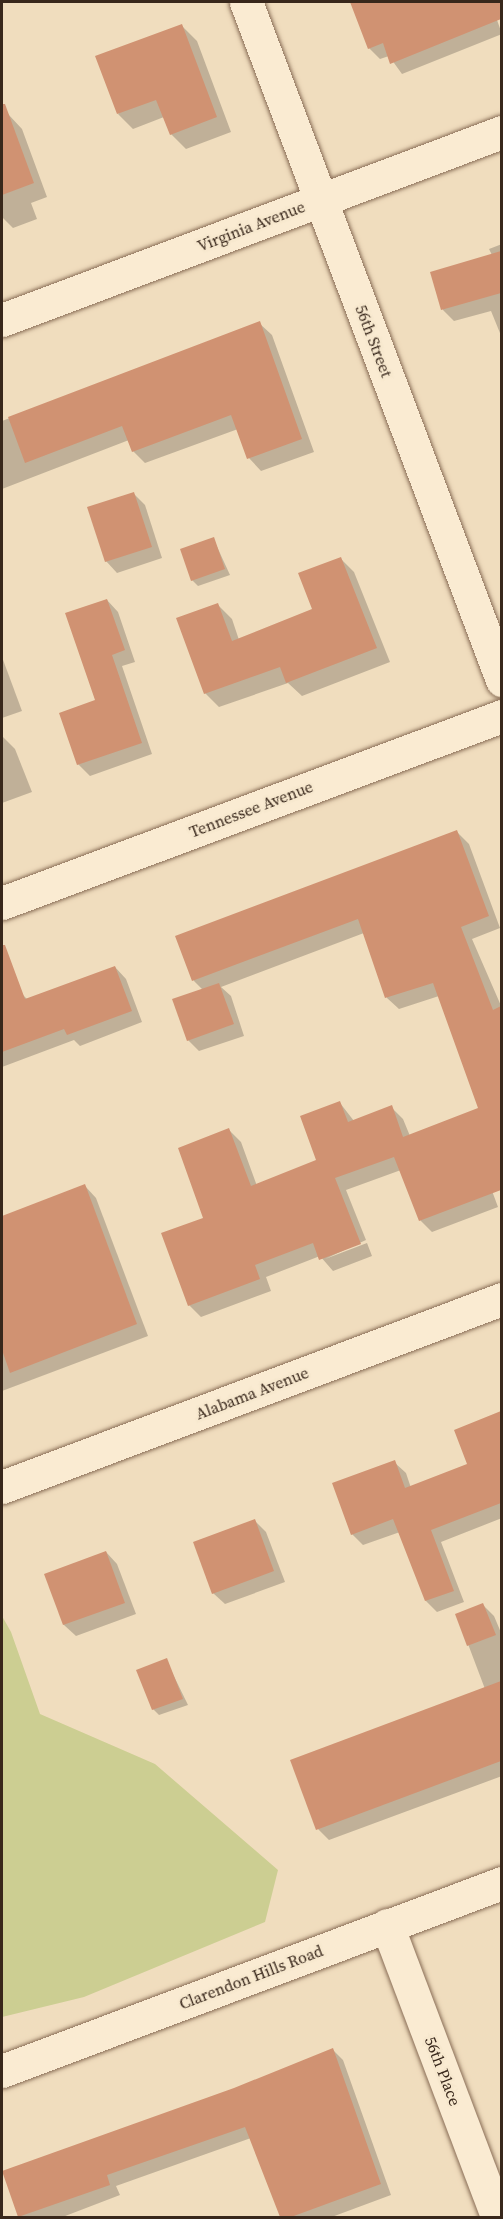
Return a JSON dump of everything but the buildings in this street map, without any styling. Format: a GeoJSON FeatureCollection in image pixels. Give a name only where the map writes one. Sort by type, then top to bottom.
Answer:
{"type":"FeatureCollection","features":[{"type":"Feature","properties":{"kind":"street","name":"56th Street"},"geometry":{"type":"LineString","coordinates":[[246,2],[501,680]]}},
{"type":"Feature","properties":{"kind":"street","name":"Virginia Avenue"},"geometry":{"type":"LineString","coordinates":[[2,320],[501,132]]}},
{"type":"Feature","properties":{"kind":"street","name":"Tennessee Avenue"},"geometry":{"type":"LineString","coordinates":[[2,903],[501,716]]}},
{"type":"Feature","properties":{"kind":"street","name":"Alabama Avenue"},"geometry":{"type":"LineString","coordinates":[[2,1487],[501,1299]]}},
{"type":"Feature","properties":{"kind":"street","name":"Clarendon Hills Road"},"geometry":{"type":"LineString","coordinates":[[2,2071],[501,1883]]}},
{"type":"Feature","properties":{"kind":"street","name":"56th Place"},"geometry":{"type":"LineString","coordinates":[[387,1925],[498,2217]]}},
{"type":"Feature","properties":{"kind":"green space"},"geometry":{"type":"Polygon","coordinates":[[[2,1616],[11,1632],[40,1714],[155,1764],[278,1870],[265,1922],[84,1997],[2,2017],[2,1616]]]}}]}
